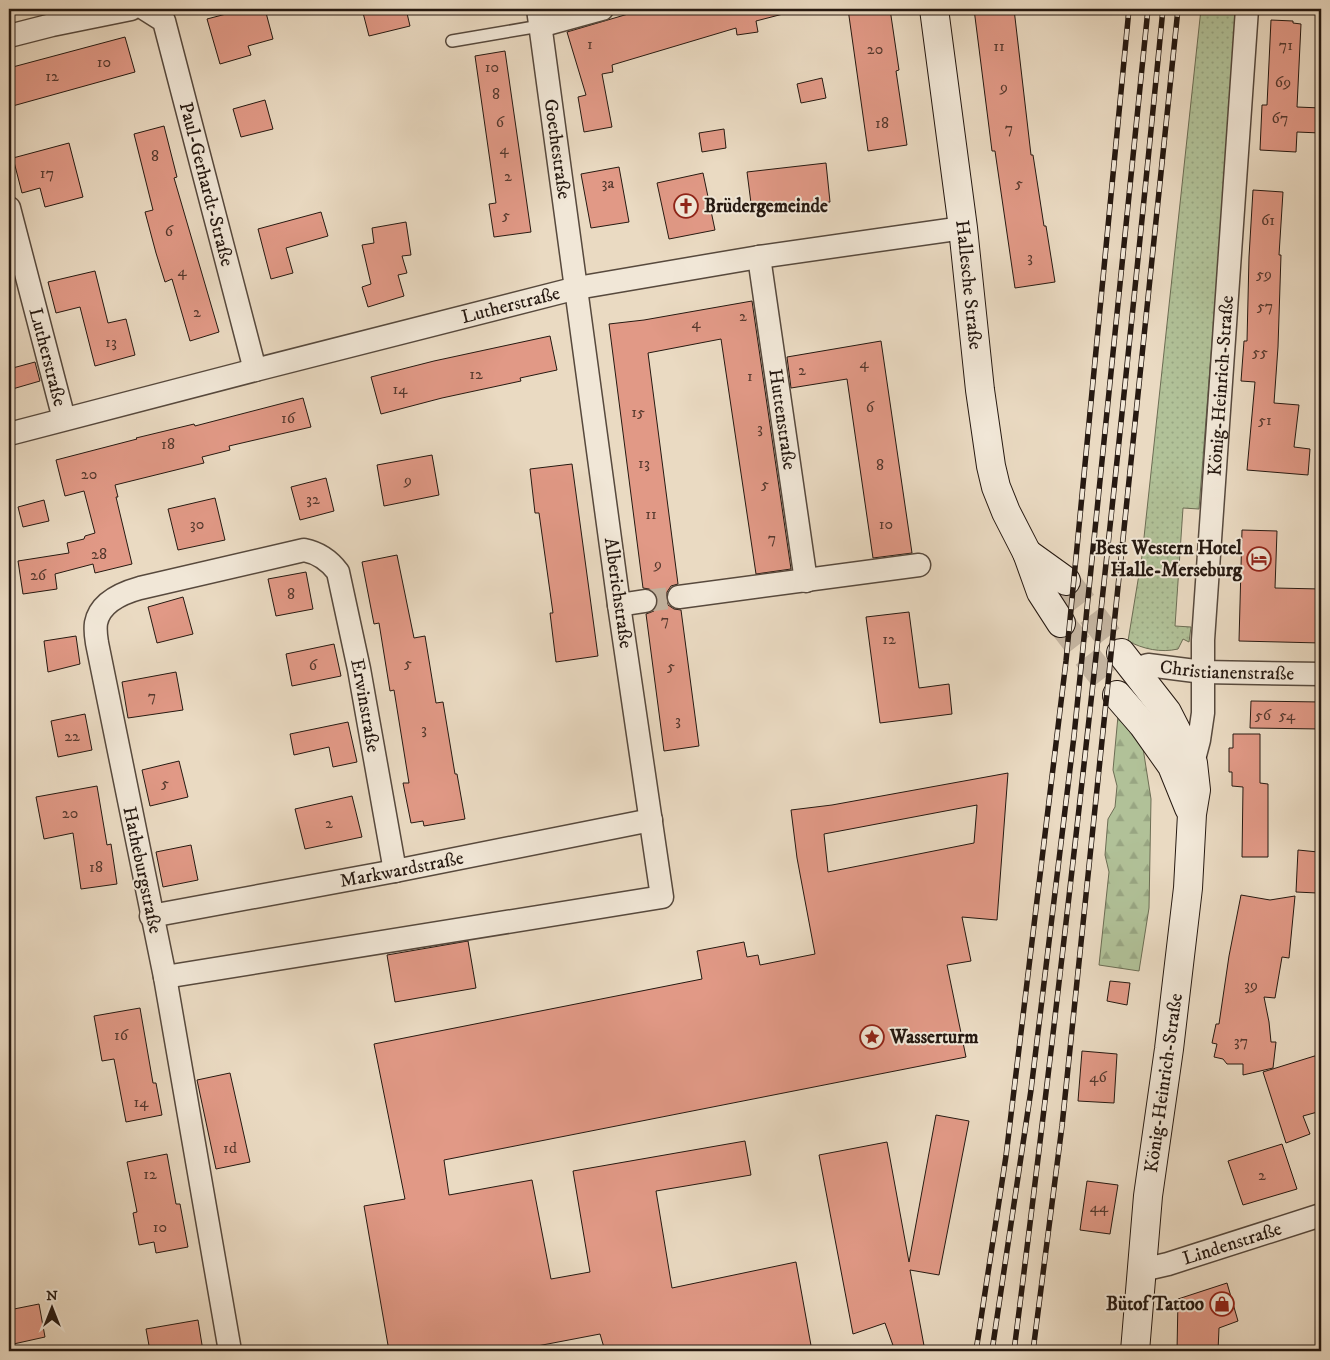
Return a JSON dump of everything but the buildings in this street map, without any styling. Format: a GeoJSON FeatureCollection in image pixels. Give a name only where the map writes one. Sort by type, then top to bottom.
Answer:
{"type":"FeatureCollection","features":[{"type":"Feature","properties":{"kind":"main road","name":"Hallesche Straße"},"geometry":{"type":"LineString","coordinates":[[934,9],[963,228],[981,396],[991,466],[996,487],[1006,512],[1027,553],[1041,592],[1061,622]]}},
{"type":"Feature","properties":{"kind":"main road","name":"Hallesche Straße"},"geometry":{"type":"LineString","coordinates":[[1027,553],[1066,581]]}},
{"type":"Feature","properties":{"kind":"main road","name":"König-Heinrich-Straße"},"geometry":{"type":"LineString","coordinates":[[1127,661],[1167,712],[1194,763],[1196,790],[1192,814],[1188,888],[1169,1049],[1148,1196],[1135,1351]]}},
{"type":"Feature","properties":{"kind":"main road","name":"König-Heinrich-Straße"},"geometry":{"type":"LineString","coordinates":[[1116,695],[1143,725],[1172,766],[1192,814]]}},
{"type":"Feature","properties":{"kind":"street"},"geometry":{"type":"LineString","coordinates":[[9,36],[131,9]]}},
{"type":"Feature","properties":{"kind":"street","name":"Paul-Gerhardt-Straße"},"geometry":{"type":"LineString","coordinates":[[145,9],[164,21],[255,370]]}},
{"type":"Feature","properties":{"kind":"street"},"geometry":{"type":"LineString","coordinates":[[539,18],[602,9]]}},
{"type":"Feature","properties":{"kind":"street","name":"König-Heinrich-Straße"},"geometry":{"type":"LineString","coordinates":[[1194,763],[1200,740],[1203,713],[1203,640],[1247,9]]}},
{"type":"Feature","properties":{"kind":"street","name":"Goethestraße"},"geometry":{"type":"LineString","coordinates":[[539,18],[577,288]]}},
{"type":"Feature","properties":{"kind":"street","name":"Lutherstraße"},"geometry":{"type":"LineString","coordinates":[[9,208],[64,419]]}},
{"type":"Feature","properties":{"kind":"street","name":"Lutherstraße"},"geometry":{"type":"LineString","coordinates":[[9,434],[577,288],[759,257],[963,228]]}},
{"type":"Feature","properties":{"kind":"street","name":"Huttenstraße"},"geometry":{"type":"LineString","coordinates":[[759,257],[806,581]]}},
{"type":"Feature","properties":{"kind":"street","name":"Alberichstraße"},"geometry":{"type":"LineString","coordinates":[[165,977],[662,897],[619,605],[577,288]]}},
{"type":"Feature","properties":{"kind":"street","name":"Hatheburgstraße"},"geometry":{"type":"LineString","coordinates":[[230,1351],[165,977],[151,916],[97,644],[96,623],[103,608],[119,594],[304,550],[314,552]]}},
{"type":"Feature","properties":{"kind":"street","name":"Erwinstraße"},"geometry":{"type":"LineString","coordinates":[[314,552],[330,561],[338,572],[359,668],[395,871]]}},
{"type":"Feature","properties":{"kind":"street"},"geometry":{"type":"LineString","coordinates":[[680,597],[919,566]]}},
{"type":"Feature","properties":{"kind":"street"},"geometry":{"type":"LineString","coordinates":[[619,605],[645,601]]}},
{"type":"Feature","properties":{"kind":"street","name":"Christianenstraße"},"geometry":{"type":"LineString","coordinates":[[1127,661],[1203,672],[1321,674]]}},
{"type":"Feature","properties":{"kind":"street","name":"Markwardstraße"},"geometry":{"type":"LineString","coordinates":[[151,916],[395,871],[651,820]]}},
{"type":"Feature","properties":{"kind":"street","name":"Lindenstraße"},"geometry":{"type":"LineString","coordinates":[[1142,1270],[1168,1264],[1321,1215]]}},
{"type":"Feature","properties":{"kind":"lane"},"geometry":{"type":"LineString","coordinates":[[452,41],[539,18]]}},
{"type":"Feature","properties":{"kind":"green space"},"geometry":{"type":"Polygon","coordinates":[[[1201,9],[1238,9],[1199,509],[1183,508],[1175,626],[1191,627],[1189,642],[1183,639],[1178,649],[1159,650],[1146,648],[1128,641],[1142,556],[1201,9]]]}},
{"type":"Feature","properties":{"kind":"green space"},"geometry":{"type":"Polygon","coordinates":[[[1118,716],[1143,748],[1151,799],[1149,908],[1139,971],[1099,965],[1109,872],[1105,855],[1108,819],[1115,807],[1117,786],[1113,770],[1118,716]]]}},
{"type":"Feature","properties":{"kind":"tunnel"},"geometry":{"type":"LineString","coordinates":[[1066,581],[1121,653]]}},
{"type":"Feature","properties":{"kind":"tunnel"},"geometry":{"type":"LineString","coordinates":[[645,601],[679,597]]}},
{"type":"Feature","properties":{"kind":"tunnel"},"geometry":{"type":"LineString","coordinates":[[1061,623],[1117,695]]}},
{"type":"Feature","properties":{"kind":"railway"},"geometry":{"type":"LineString","coordinates":[[976,1351],[1006,1156],[1066,661],[1129,9]]}},
{"type":"Feature","properties":{"kind":"railway"},"geometry":{"type":"LineString","coordinates":[[992,1351],[1031,1090],[1074,736],[1148,9]]}},
{"type":"Feature","properties":{"kind":"railway"},"geometry":{"type":"LineString","coordinates":[[1014,1351],[1093,681],[1163,9]]}},
{"type":"Feature","properties":{"kind":"railway"},"geometry":{"type":"LineString","coordinates":[[1033,1351],[1062,1126],[1178,9]]}},
{"type":"Feature","properties":{"kind":"place","name":"Brüdergemeinde"},"geometry":{"type":"Point","coordinates":[686,206]}},
{"type":"Feature","properties":{"kind":"place","name":"Best Western Hotel Halle-Merseburg"},"geometry":{"type":"Point","coordinates":[1259,559]}},
{"type":"Feature","properties":{"kind":"place","name":"Wasserturm"},"geometry":{"type":"Point","coordinates":[872,1037]}},
{"type":"Feature","properties":{"kind":"place","name":"Bütof Tattoo"},"geometry":{"type":"Point","coordinates":[1222,1304]}}]}
